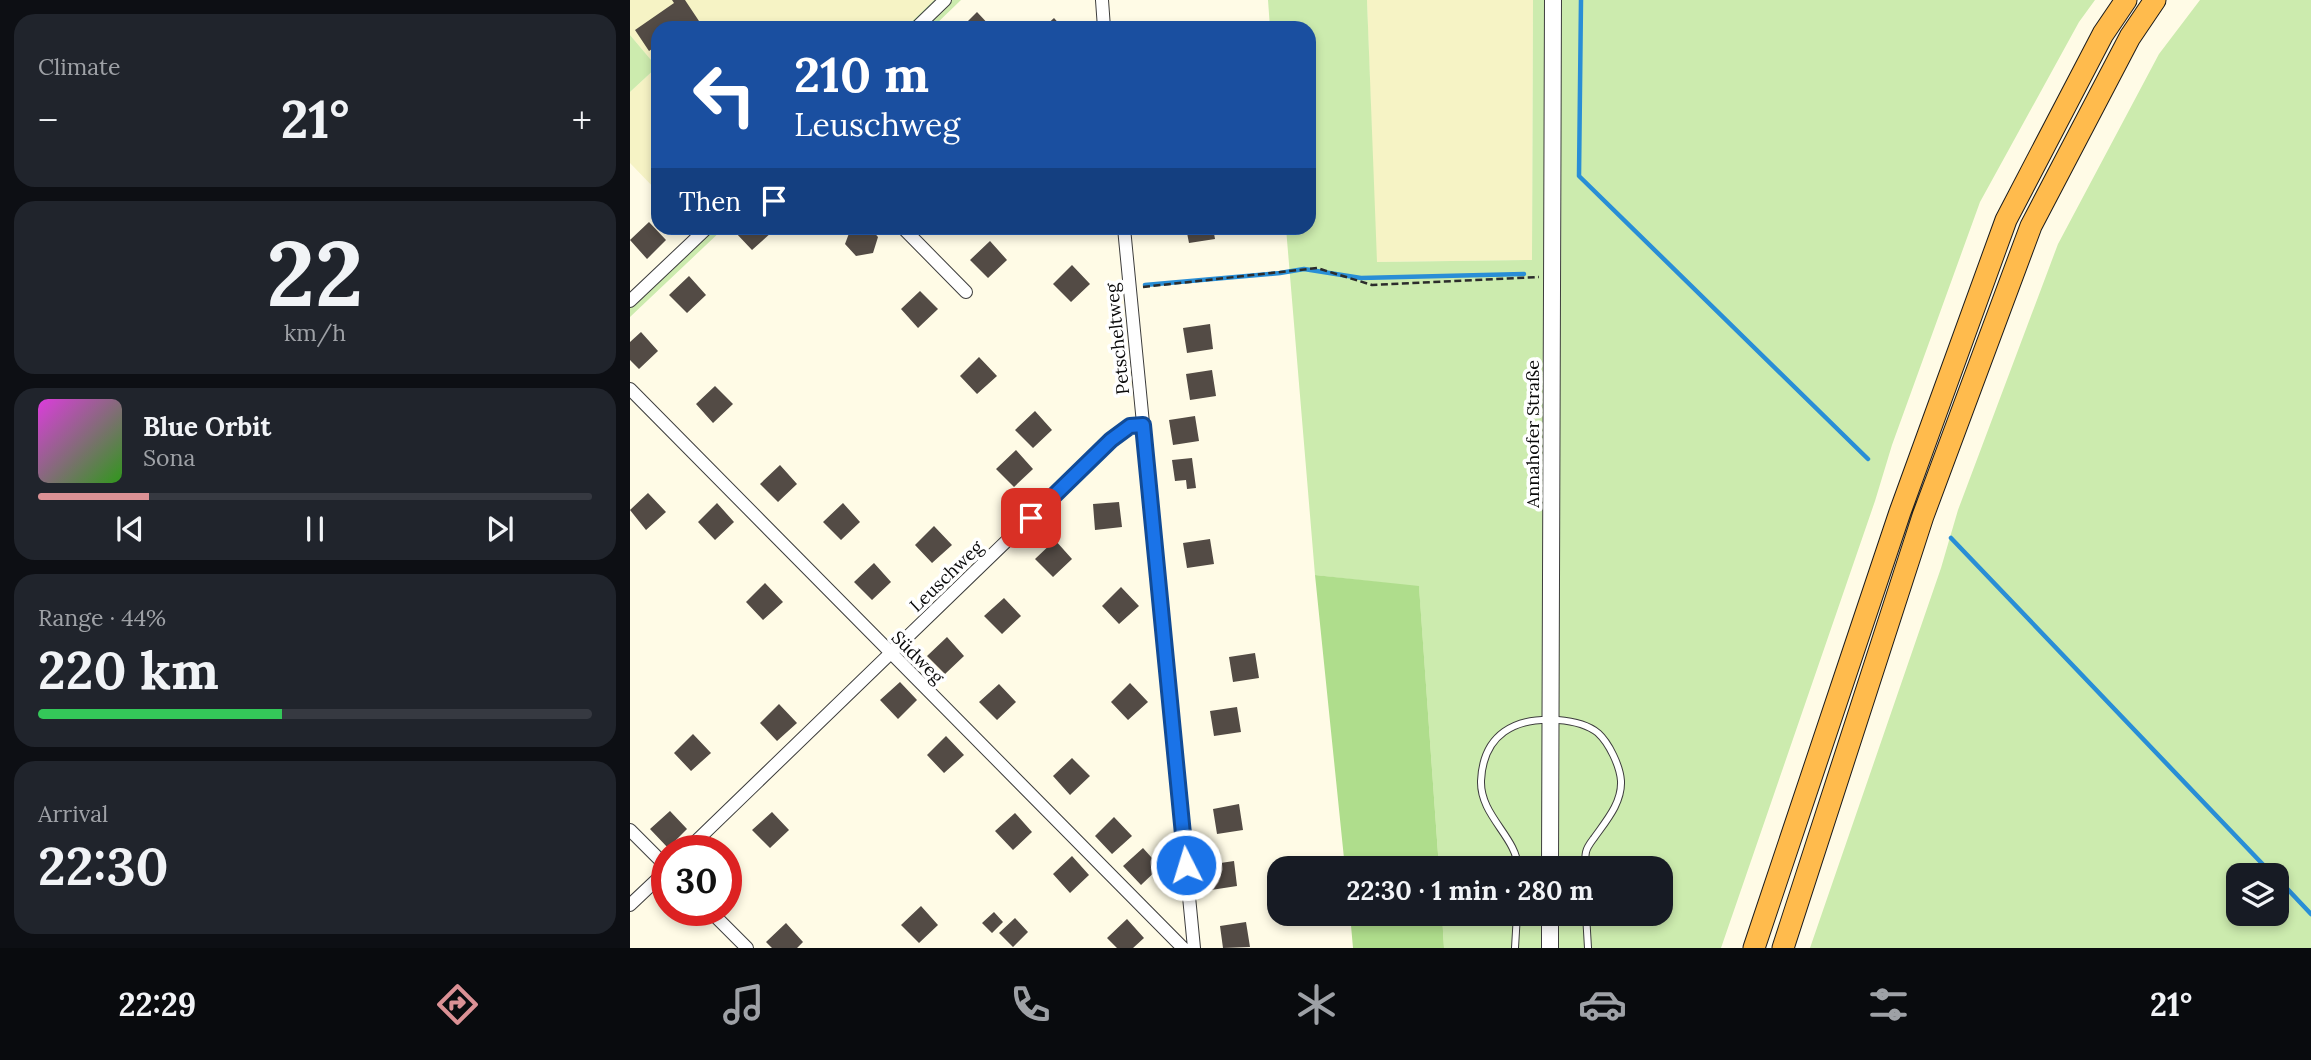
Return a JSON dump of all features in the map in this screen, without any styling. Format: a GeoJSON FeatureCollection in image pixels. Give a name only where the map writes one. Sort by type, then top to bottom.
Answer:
{"type":"FeatureCollection","features":[{"type":"Feature","properties":{"kind":"highway"},"geometry":{"type":"LineString","coordinates":[[1754,948],[1900,512],[2006,220],[2103,34],[2126,0]]}},
{"type":"Feature","properties":{"kind":"highway"},"geometry":{"type":"LineString","coordinates":[[1783,948],[1923,516],[2031,226],[2130,37],[2155,0]]}},
{"type":"Feature","properties":{"kind":"street"},"geometry":{"type":"LineString","coordinates":[[923,21],[945,0]]}},
{"type":"Feature","properties":{"kind":"street"},"geometry":{"type":"LineString","coordinates":[[1102,0],[1104,21]]}},
{"type":"Feature","properties":{"kind":"street","name":"Annahofer Straße"},"geometry":{"type":"LineString","coordinates":[[1550,856],[1553,0]]}},
{"type":"Feature","properties":{"kind":"street"},"geometry":{"type":"LineString","coordinates":[[630,301],[700,235]]}},
{"type":"Feature","properties":{"kind":"street"},"geometry":{"type":"LineString","coordinates":[[910,235],[966,292]]}},
{"type":"Feature","properties":{"kind":"street","name":"Petscheltweg"},"geometry":{"type":"LineString","coordinates":[[1125,235],[1194,948]]}},
{"type":"Feature","properties":{"kind":"street","name":"Südweg"},"geometry":{"type":"LineString","coordinates":[[630,389],[1183,948]]}},
{"type":"Feature","properties":{"kind":"street","name":"Leuschweg"},"geometry":{"type":"LineString","coordinates":[[703,835],[1111,440],[1130,426],[1143,425]]}},
{"type":"Feature","properties":{"kind":"street"},"geometry":{"type":"LineString","coordinates":[[630,830],[651,852]]}},
{"type":"Feature","properties":{"kind":"street"},"geometry":{"type":"LineString","coordinates":[[630,905],[651,885]]}},
{"type":"Feature","properties":{"kind":"street"},"geometry":{"type":"LineString","coordinates":[[725,926],[747,948]]}},
{"type":"Feature","properties":{"kind":"street"},"geometry":{"type":"LineString","coordinates":[[1550,926],[1550,948]]}},
{"type":"Feature","properties":{"kind":"lane"},"geometry":{"type":"LineString","coordinates":[[1516,856],[1506,836],[1488,812],[1481,783],[1486,753],[1503,732],[1528,720],[1549,719],[1574,721],[1598,733],[1613,755],[1621,782],[1615,808],[1586,850],[1586,856]]}},
{"type":"Feature","properties":{"kind":"lane"},"geometry":{"type":"LineString","coordinates":[[1516,948],[1517,926]]}},
{"type":"Feature","properties":{"kind":"lane"},"geometry":{"type":"LineString","coordinates":[[1587,926],[1588,948]]}},
{"type":"Feature","properties":{"kind":"path"},"geometry":{"type":"LineString","coordinates":[[1129,288],[1317,268],[1372,285],[1552,277]]}},
{"type":"Feature","properties":{"kind":"shaded area"},"geometry":{"type":"Polygon","coordinates":[[[630,0],[934,0],[912,21],[651,21],[651,60],[630,35],[630,0]]]}},
{"type":"Feature","properties":{"kind":"shaded area"},"geometry":{"type":"Polygon","coordinates":[[[1367,0],[1533,0],[1532,260],[1376,262],[1367,0]]]}},
{"type":"Feature","properties":{"kind":"shaded area"},"geometry":{"type":"Polygon","coordinates":[[[651,73],[651,185],[630,163],[630,92],[651,73]]]}},
{"type":"Feature","properties":{"kind":"green space"},"geometry":{"type":"Polygon","coordinates":[[[934,0],[961,0],[939,21],[912,21],[934,0]]]}},
{"type":"Feature","properties":{"kind":"green space"},"geometry":{"type":"Polygon","coordinates":[[[1268,0],[1367,0],[1377,262],[1532,260],[1533,0],[2095,0],[2079,22],[1980,202],[1892,445],[1721,948],[1444,948],[1443,926],[1673,926],[1673,856],[1438,856],[1419,587],[1315,575],[1287,235],[1316,235],[1316,21],[1270,21],[1268,0]]]}},
{"type":"Feature","properties":{"kind":"green space"},"geometry":{"type":"Polygon","coordinates":[[[2200,0],[2311,0],[2311,948],[1810,948],[1941,568],[1958,510],[2058,244],[2159,54],[2200,0]]]}},
{"type":"Feature","properties":{"kind":"green space"},"geometry":{"type":"Polygon","coordinates":[[[630,35],[651,60],[651,73],[630,92],[630,35]]]}},
{"type":"Feature","properties":{"kind":"green space"},"geometry":{"type":"Polygon","coordinates":[[[691,235],[717,235],[630,317],[630,293],[691,235]]]}},
{"type":"Feature","properties":{"kind":"green space"},"geometry":{"type":"Polygon","coordinates":[[[1315,575],[1419,586],[1438,856],[1344,856],[1315,575]]]}},
{"type":"Feature","properties":{"kind":"green space"},"geometry":{"type":"Polygon","coordinates":[[[1351,926],[1443,926],[1444,948],[1353,948],[1351,926]]]}},
{"type":"Feature","properties":{"kind":"building"},"geometry":{"type":"Polygon","coordinates":[[[672,0],[685,0],[699,21],[651,21],[649,51],[635,30],[674,3],[672,0]]]}},
{"type":"Feature","properties":{"kind":"building"},"geometry":{"type":"Polygon","coordinates":[[[977,12],[985,21],[968,21],[977,12]]]}},
{"type":"Feature","properties":{"kind":"building"},"geometry":{"type":"Polygon","coordinates":[[[649,222],[651,235],[661,235],[666,240],[647,259],[630,240],[649,222]]]}},
{"type":"Feature","properties":{"kind":"building"},"geometry":{"type":"Polygon","coordinates":[[[738,235],[769,235],[752,250],[738,235]]]}},
{"type":"Feature","properties":{"kind":"building"},"geometry":{"type":"Polygon","coordinates":[[[848,235],[878,237],[873,253],[856,256],[845,244],[848,235]]]}},
{"type":"Feature","properties":{"kind":"building"},"geometry":{"type":"Polygon","coordinates":[[[1187,235],[1214,235],[1215,239],[1189,243],[1187,235]]]}},
{"type":"Feature","properties":{"kind":"building"},"geometry":{"type":"Polygon","coordinates":[[[990,241],[1007,260],[988,278],[970,260],[990,241]]]}},
{"type":"Feature","properties":{"kind":"building"},"geometry":{"type":"Polygon","coordinates":[[[1072,265],[1090,284],[1071,302],[1053,284],[1072,265]]]}},
{"type":"Feature","properties":{"kind":"building"},"geometry":{"type":"Polygon","coordinates":[[[689,276],[706,295],[687,313],[669,295],[689,276]]]}},
{"type":"Feature","properties":{"kind":"building"},"geometry":{"type":"Polygon","coordinates":[[[920,291],[938,309],[918,328],[901,309],[920,291]]]}},
{"type":"Feature","properties":{"kind":"building"},"geometry":{"type":"Polygon","coordinates":[[[1210,324],[1213,349],[1187,353],[1183,328],[1210,324]]]}},
{"type":"Feature","properties":{"kind":"building"},"geometry":{"type":"Polygon","coordinates":[[[641,332],[658,351],[639,369],[630,360],[630,342],[641,332]]]}},
{"type":"Feature","properties":{"kind":"building"},"geometry":{"type":"Polygon","coordinates":[[[979,357],[997,376],[977,394],[960,376],[979,357]]]}},
{"type":"Feature","properties":{"kind":"building"},"geometry":{"type":"Polygon","coordinates":[[[1212,370],[1216,396],[1190,400],[1186,374],[1212,370]]]}},
{"type":"Feature","properties":{"kind":"building"},"geometry":{"type":"Polygon","coordinates":[[[715,386],[733,404],[713,423],[696,404],[715,386]]]}},
{"type":"Feature","properties":{"kind":"building"},"geometry":{"type":"Polygon","coordinates":[[[1035,411],[1052,430],[1033,448],[1015,430],[1035,411]]]}},
{"type":"Feature","properties":{"kind":"building"},"geometry":{"type":"Polygon","coordinates":[[[1195,416],[1199,441],[1173,445],[1169,420],[1195,416]]]}},
{"type":"Feature","properties":{"kind":"building"},"geometry":{"type":"Polygon","coordinates":[[[1016,450],[1033,469],[1014,487],[996,469],[1016,450]]]}},
{"type":"Feature","properties":{"kind":"building"},"geometry":{"type":"Polygon","coordinates":[[[1192,458],[1196,488],[1187,489],[1186,480],[1175,481],[1172,460],[1192,458]]]}},
{"type":"Feature","properties":{"kind":"building"},"geometry":{"type":"Polygon","coordinates":[[[780,465],[797,484],[778,502],[760,484],[780,465]]]}},
{"type":"Feature","properties":{"kind":"building"},"geometry":{"type":"Polygon","coordinates":[[[648,493],[666,512],[646,530],[630,510],[648,493]]]}},
{"type":"Feature","properties":{"kind":"building"},"geometry":{"type":"Polygon","coordinates":[[[1119,502],[1122,527],[1095,530],[1093,504],[1119,502]]]}},
{"type":"Feature","properties":{"kind":"building"},"geometry":{"type":"Polygon","coordinates":[[[717,503],[734,522],[715,540],[698,522],[717,503]]]}},
{"type":"Feature","properties":{"kind":"building"},"geometry":{"type":"Polygon","coordinates":[[[843,503],[860,522],[841,540],[823,522],[843,503]]]}},
{"type":"Feature","properties":{"kind":"building"},"geometry":{"type":"Polygon","coordinates":[[[934,526],[952,545],[932,563],[915,545],[934,526]]]}},
{"type":"Feature","properties":{"kind":"building"},"geometry":{"type":"Polygon","coordinates":[[[1210,539],[1214,564],[1187,568],[1183,543],[1210,539]]]}},
{"type":"Feature","properties":{"kind":"building"},"geometry":{"type":"Polygon","coordinates":[[[1055,540],[1072,559],[1053,577],[1035,559],[1055,540]]]}},
{"type":"Feature","properties":{"kind":"building"},"geometry":{"type":"Polygon","coordinates":[[[874,563],[891,582],[872,600],[854,582],[874,563]]]}},
{"type":"Feature","properties":{"kind":"building"},"geometry":{"type":"Polygon","coordinates":[[[765,583],[783,602],[763,620],[746,602],[765,583]]]}},
{"type":"Feature","properties":{"kind":"building"},"geometry":{"type":"Polygon","coordinates":[[[1121,587],[1139,606],[1119,624],[1102,606],[1121,587]]]}},
{"type":"Feature","properties":{"kind":"building"},"geometry":{"type":"Polygon","coordinates":[[[1004,598],[1021,616],[1002,634],[984,616],[1004,598]]]}},
{"type":"Feature","properties":{"kind":"building"},"geometry":{"type":"Polygon","coordinates":[[[947,637],[964,656],[945,674],[927,656],[947,637]]]}},
{"type":"Feature","properties":{"kind":"building"},"geometry":{"type":"Polygon","coordinates":[[[1255,653],[1259,678],[1233,682],[1229,657],[1255,653]]]}},
{"type":"Feature","properties":{"kind":"building"},"geometry":{"type":"Polygon","coordinates":[[[900,682],[917,700],[898,719],[880,700],[900,682]]]}},
{"type":"Feature","properties":{"kind":"building"},"geometry":{"type":"Polygon","coordinates":[[[1130,683],[1148,702],[1128,720],[1111,702],[1130,683]]]}},
{"type":"Feature","properties":{"kind":"building"},"geometry":{"type":"Polygon","coordinates":[[[999,684],[1016,702],[997,720],[979,702],[999,684]]]}},
{"type":"Feature","properties":{"kind":"building"},"geometry":{"type":"Polygon","coordinates":[[[779,704],[797,723],[777,741],[760,723],[779,704]]]}},
{"type":"Feature","properties":{"kind":"building"},"geometry":{"type":"Polygon","coordinates":[[[1237,707],[1241,732],[1214,736],[1210,711],[1237,707]]]}},
{"type":"Feature","properties":{"kind":"building"},"geometry":{"type":"Polygon","coordinates":[[[693,734],[711,753],[691,771],[674,753],[693,734]]]}},
{"type":"Feature","properties":{"kind":"building"},"geometry":{"type":"Polygon","coordinates":[[[946,736],[964,755],[944,773],[927,755],[946,736]]]}},
{"type":"Feature","properties":{"kind":"building"},"geometry":{"type":"Polygon","coordinates":[[[1072,758],[1090,776],[1070,795],[1053,776],[1072,758]]]}},
{"type":"Feature","properties":{"kind":"building"},"geometry":{"type":"Polygon","coordinates":[[[1239,804],[1243,830],[1217,834],[1213,809],[1239,804]]]}},
{"type":"Feature","properties":{"kind":"building"},"geometry":{"type":"Polygon","coordinates":[[[670,811],[687,829],[681,835],[656,835],[650,829],[670,811]]]}},
{"type":"Feature","properties":{"kind":"building"},"geometry":{"type":"Polygon","coordinates":[[[772,812],[789,830],[770,848],[752,830],[772,812]]]}},
{"type":"Feature","properties":{"kind":"building"},"geometry":{"type":"Polygon","coordinates":[[[1015,813],[1032,832],[1013,850],[995,831],[1015,813]]]}},
{"type":"Feature","properties":{"kind":"building"},"geometry":{"type":"Polygon","coordinates":[[[1114,817],[1132,836],[1112,854],[1095,836],[1114,817]]]}},
{"type":"Feature","properties":{"kind":"building"},"geometry":{"type":"Polygon","coordinates":[[[1143,848],[1160,867],[1141,885],[1123,866],[1143,848]]]}},
{"type":"Feature","properties":{"kind":"building"},"geometry":{"type":"Polygon","coordinates":[[[1072,856],[1089,875],[1070,893],[1053,874],[1072,856]]]}},
{"type":"Feature","properties":{"kind":"building"},"geometry":{"type":"Polygon","coordinates":[[[1234,861],[1237,886],[1211,890],[1207,865],[1234,861]]]}},
{"type":"Feature","properties":{"kind":"building"},"geometry":{"type":"Polygon","coordinates":[[[921,906],[938,925],[919,943],[901,925],[921,906]]]}},
{"type":"Feature","properties":{"kind":"building"},"geometry":{"type":"Polygon","coordinates":[[[994,912],[1003,922],[992,933],[982,923],[994,912]]]}},
{"type":"Feature","properties":{"kind":"building"},"geometry":{"type":"Polygon","coordinates":[[[1015,918],[1028,932],[1013,947],[999,933],[1015,918]]]}},
{"type":"Feature","properties":{"kind":"building"},"geometry":{"type":"Polygon","coordinates":[[[1127,919],[1144,938],[1133,948],[1117,948],[1107,938],[1127,919]]]}},
{"type":"Feature","properties":{"kind":"building"},"geometry":{"type":"Polygon","coordinates":[[[1246,922],[1250,947],[1223,948],[1220,926],[1246,922]]]}},
{"type":"Feature","properties":{"kind":"building"},"geometry":{"type":"Polygon","coordinates":[[[786,923],[803,942],[797,948],[772,948],[766,942],[786,923]]]}},
{"type":"Feature","properties":{"kind":"waterway"},"geometry":{"type":"LineString","coordinates":[[1581,0],[1579,176],[1868,459]]}},
{"type":"Feature","properties":{"kind":"waterway"},"geometry":{"type":"LineString","coordinates":[[1145,285],[1304,269],[1361,278],[1524,274]]}},
{"type":"Feature","properties":{"kind":"waterway"},"geometry":{"type":"LineString","coordinates":[[1951,538],[2262,863]]}},
{"type":"Feature","properties":{"kind":"waterway"},"geometry":{"type":"LineString","coordinates":[[2289,891],[2311,914]]}},
{"type":"Feature","properties":{"kind":"route"},"geometry":{"type":"LineString","coordinates":[[1031,518],[1111,440],[1130,426],[1143,425],[1186,865]]}}]}
